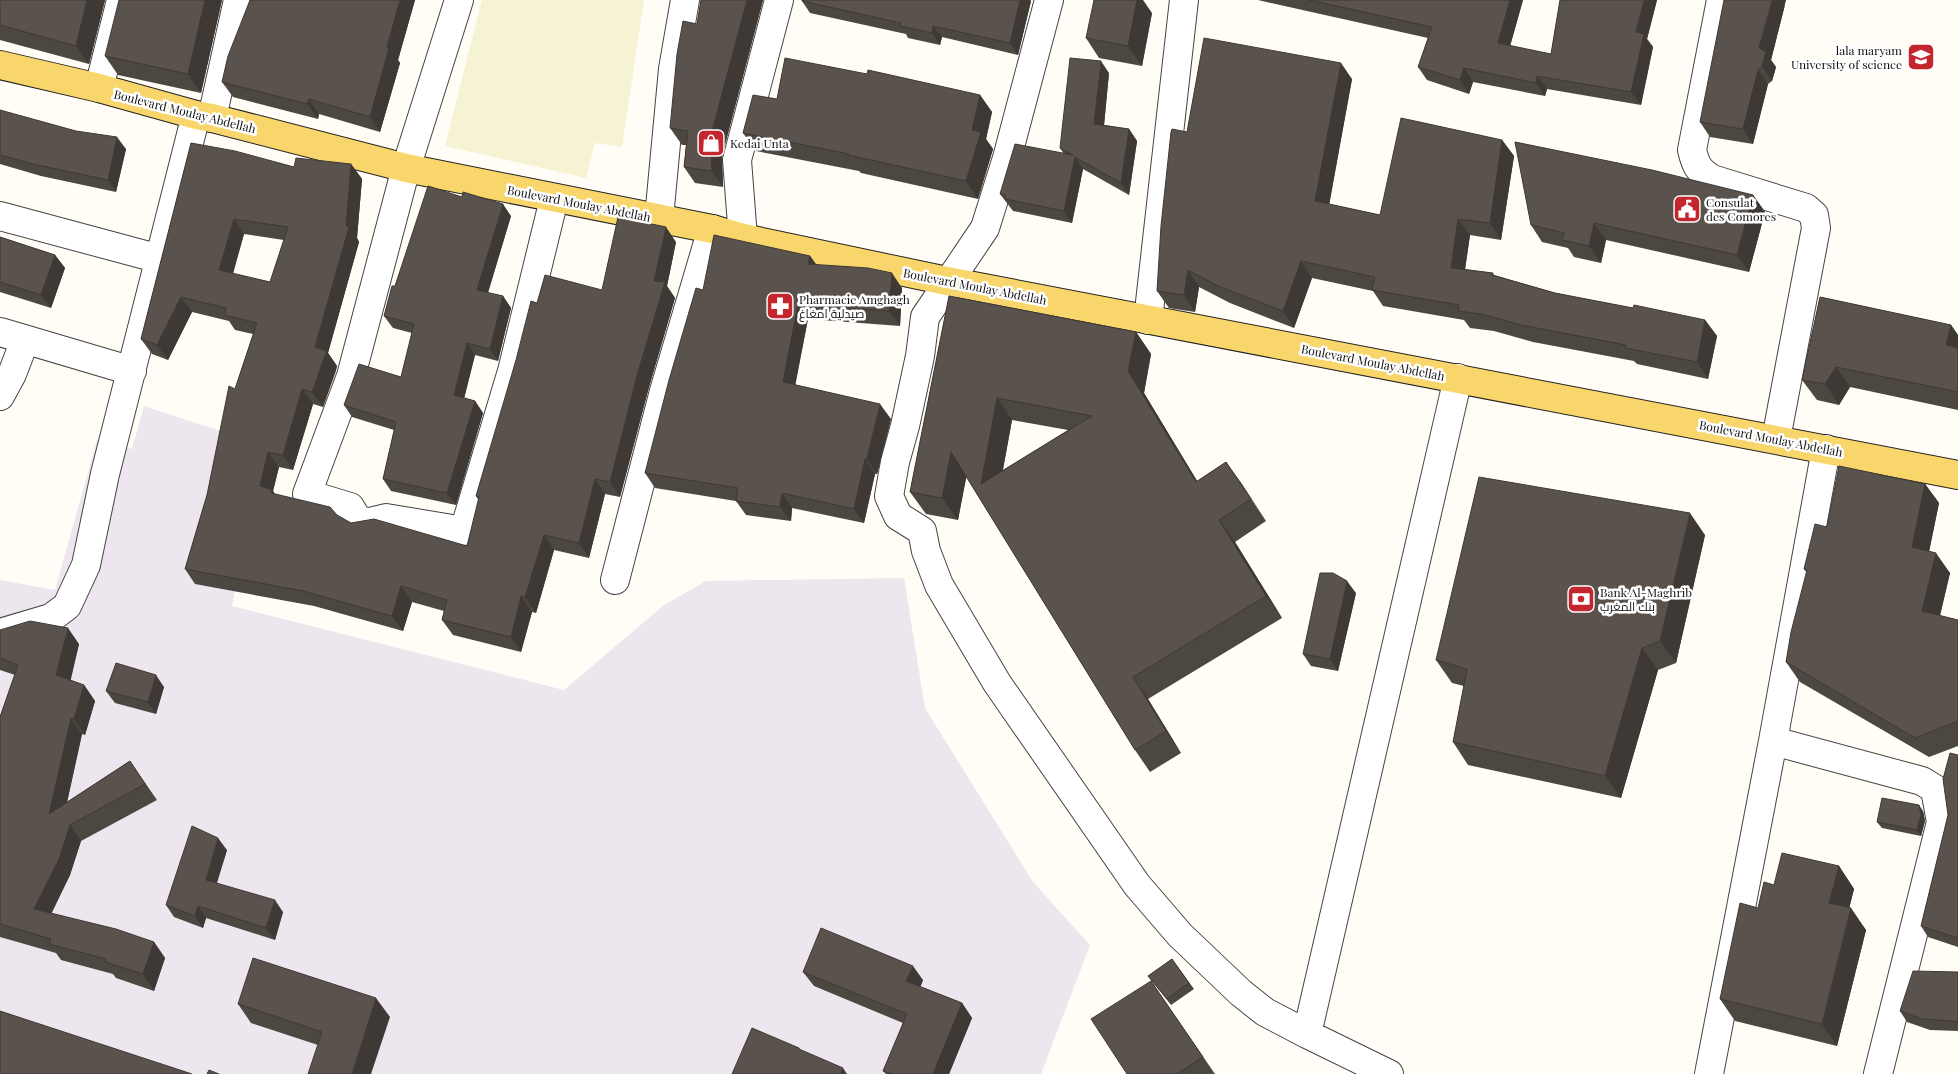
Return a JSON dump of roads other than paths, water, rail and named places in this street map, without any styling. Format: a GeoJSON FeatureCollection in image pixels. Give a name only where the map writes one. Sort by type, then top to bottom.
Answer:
{"type":"FeatureCollection","features":[{"type":"Feature","properties":{"kind":"main road","name":"Boulevard Moulay Abdellah"},"geometry":{"type":"LineString","coordinates":[[0,65],[99,88],[204,117],[406,168],[554,199],[712,229],[743,238],[947,281],[1958,475]]}},
{"type":"Feature","properties":{"kind":"street"},"geometry":{"type":"LineString","coordinates":[[99,88],[121,0]]}},
{"type":"Feature","properties":{"kind":"street"},"geometry":{"type":"LineString","coordinates":[[0,633],[51,618],[67,606],[86,565],[105,474],[160,259],[238,0]]}},
{"type":"Feature","properties":{"kind":"street"},"geometry":{"type":"LineString","coordinates":[[459,0],[406,168],[351,376],[307,494],[350,507],[356,517],[365,523],[386,518],[464,531],[512,371],[554,199]]}},
{"type":"Feature","properties":{"kind":"street"},"geometry":{"type":"LineString","coordinates":[[659,218],[673,69],[685,0]]}},
{"type":"Feature","properties":{"kind":"street"},"geometry":{"type":"LineString","coordinates":[[743,238],[737,160],[778,0]]}},
{"type":"Feature","properties":{"kind":"street"},"geometry":{"type":"LineString","coordinates":[[1048,0],[1007,158],[985,228],[947,281],[925,317],[920,356],[889,496],[898,516],[922,531],[926,552],[939,585],[997,683],[1137,885],[1180,935],[1241,993],[1265,1012],[1388,1074]]}},
{"type":"Feature","properties":{"kind":"street"},"geometry":{"type":"LineString","coordinates":[[1148,320],[1184,0]]}},
{"type":"Feature","properties":{"kind":"street"},"geometry":{"type":"LineString","coordinates":[[1721,0],[1692,150],[1694,161],[1699,171],[1712,179],[1806,208],[1814,215],[1816,228],[1776,439]]}},
{"type":"Feature","properties":{"kind":"street"},"geometry":{"type":"LineString","coordinates":[[0,216],[160,259]]}},
{"type":"Feature","properties":{"kind":"street"},"geometry":{"type":"LineString","coordinates":[[615,580],[664,391],[712,229]]}},
{"type":"Feature","properties":{"kind":"street"},"geometry":{"type":"LineString","coordinates":[[0,396],[12,374],[12,336],[132,371]]}},
{"type":"Feature","properties":{"kind":"street"},"geometry":{"type":"LineString","coordinates":[[1307,1034],[1458,378]]}},
{"type":"Feature","properties":{"kind":"street"},"geometry":{"type":"LineString","coordinates":[[1709,1074],[1773,741],[1826,449]]}},
{"type":"Feature","properties":{"kind":"street"},"geometry":{"type":"LineString","coordinates":[[1773,741],[1922,781],[1934,789],[1942,822],[1878,1074]]}},
{"type":"Feature","properties":{"kind":"place","name":"lala maryam University of science"},"geometry":{"type":"Point","coordinates":[1921,57]}},
{"type":"Feature","properties":{"kind":"place","name":"Kedai Unta"},"geometry":{"type":"Point","coordinates":[711,143]}},
{"type":"Feature","properties":{"kind":"place","name":"Consulat des Comores"},"geometry":{"type":"Point","coordinates":[1687,209]}},
{"type":"Feature","properties":{"kind":"place","name":"Pharmacie Amghagh صيدلية امغاغ"},"geometry":{"type":"Point","coordinates":[780,306]}},
{"type":"Feature","properties":{"kind":"place","name":"Bank Al-Maghrib بنك المغرب"},"geometry":{"type":"Point","coordinates":[1581,599]}}]}
